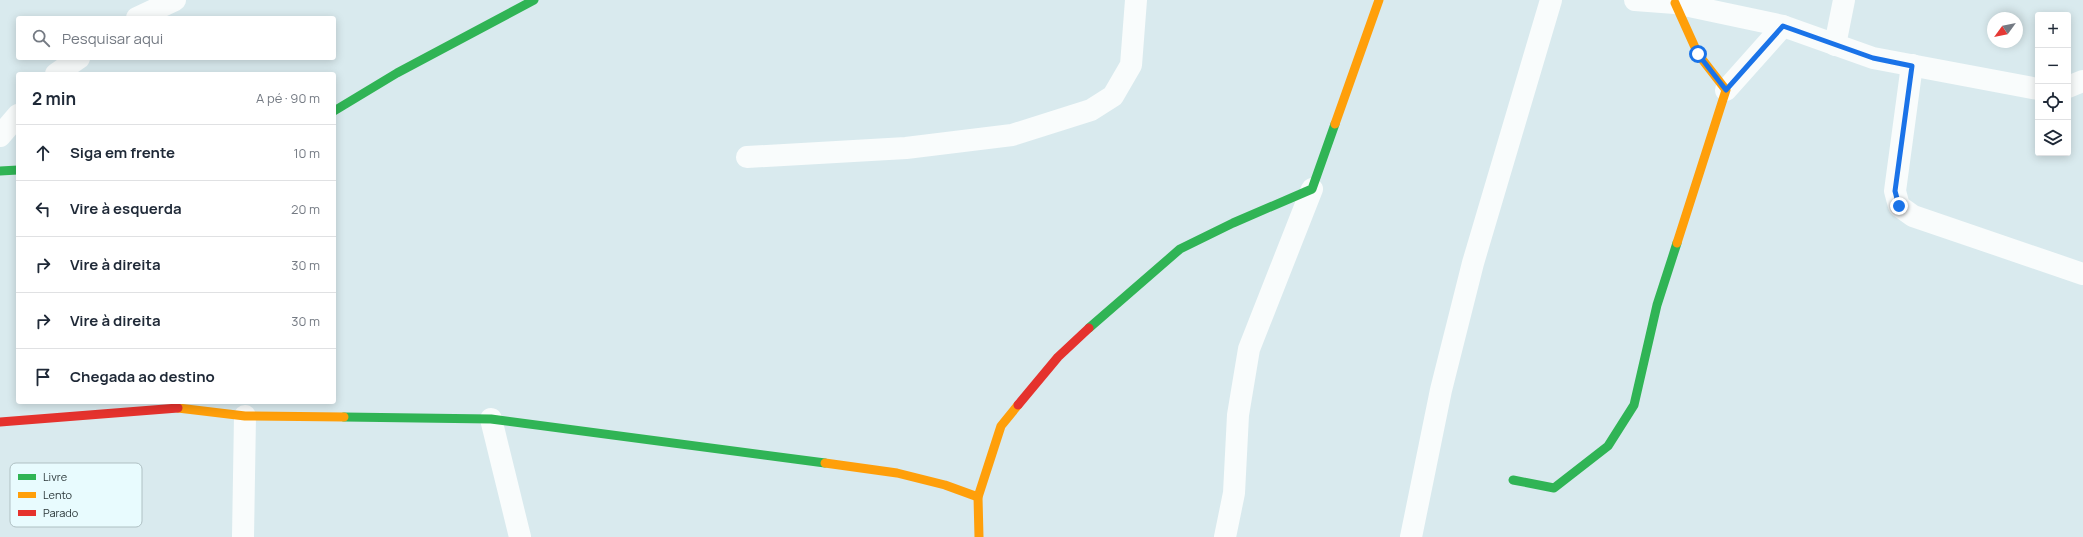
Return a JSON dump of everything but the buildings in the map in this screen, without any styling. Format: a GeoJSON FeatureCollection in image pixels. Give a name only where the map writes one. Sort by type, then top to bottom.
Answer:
{"type":"FeatureCollection","features":[{"type":"Feature","properties":{"kind":"street"},"geometry":{"type":"LineString","coordinates":[[141,16],[175,0]]}},
{"type":"Feature","properties":{"kind":"street"},"geometry":{"type":"LineString","coordinates":[[336,111],[397,73],[534,0]]}},
{"type":"Feature","properties":{"kind":"street"},"geometry":{"type":"LineString","coordinates":[[747,157],[906,148],[1012,135],[1091,110],[1113,96],[1131,65],[1136,0]]}},
{"type":"Feature","properties":{"kind":"street"},"geometry":{"type":"LineString","coordinates":[[1225,537],[1234,493],[1238,415],[1249,349],[1312,189],[1379,0]]}},
{"type":"Feature","properties":{"kind":"street"},"geometry":{"type":"LineString","coordinates":[[1411,537],[1441,390],[1473,263],[1551,0]]}},
{"type":"Feature","properties":{"kind":"street"},"geometry":{"type":"LineString","coordinates":[[1635,0],[1675,3],[1783,26],[1873,58],[2035,88]]}},
{"type":"Feature","properties":{"kind":"street"},"geometry":{"type":"LineString","coordinates":[[1835,45],[1844,0]]}},
{"type":"Feature","properties":{"kind":"street"},"geometry":{"type":"LineString","coordinates":[[1675,3],[1698,54],[1726,90]]}},
{"type":"Feature","properties":{"kind":"street"},"geometry":{"type":"LineString","coordinates":[[1513,480],[1554,488],[1608,446],[1627,418],[1634,405],[1657,305],[1726,90],[1783,26]]}},
{"type":"Feature","properties":{"kind":"street"},"geometry":{"type":"LineString","coordinates":[[59,72],[76,60]]}},
{"type":"Feature","properties":{"kind":"street"},"geometry":{"type":"LineString","coordinates":[[1912,66],[1895,191],[1899,206],[1913,216],[2083,274]]}},
{"type":"Feature","properties":{"kind":"street"},"geometry":{"type":"LineString","coordinates":[[2071,86],[2083,81]]}},
{"type":"Feature","properties":{"kind":"street"},"geometry":{"type":"LineString","coordinates":[[0,136],[16,117]]}},
{"type":"Feature","properties":{"kind":"street"},"geometry":{"type":"LineString","coordinates":[[0,171],[16,170]]}},
{"type":"Feature","properties":{"kind":"street"},"geometry":{"type":"LineString","coordinates":[[979,537],[978,497],[1001,426],[1058,357],[1118,301],[1180,249],[1233,223],[1312,189]]}},
{"type":"Feature","properties":{"kind":"street"},"geometry":{"type":"LineString","coordinates":[[0,422],[178,408],[245,416],[491,419],[897,473],[945,485],[978,497]]}},
{"type":"Feature","properties":{"kind":"street"},"geometry":{"type":"LineString","coordinates":[[243,537],[245,416]]}},
{"type":"Feature","properties":{"kind":"street"},"geometry":{"type":"LineString","coordinates":[[491,419],[520,537]]}},
{"type":"Feature","properties":{"kind":"traffic: fast"},"geometry":{"type":"LineString","coordinates":[[336,110],[397,73],[534,0]]}},
{"type":"Feature","properties":{"kind":"traffic: fast"},"geometry":{"type":"LineString","coordinates":[[1089,328],[1180,249],[1233,223],[1312,189],[1335,124]]}},
{"type":"Feature","properties":{"kind":"traffic: fast"},"geometry":{"type":"LineString","coordinates":[[0,171],[16,170]]}},
{"type":"Feature","properties":{"kind":"traffic: fast"},"geometry":{"type":"LineString","coordinates":[[1513,480],[1554,488],[1608,446],[1634,405],[1657,305],[1677,243]]}},
{"type":"Feature","properties":{"kind":"traffic: fast"},"geometry":{"type":"LineString","coordinates":[[344,417],[491,419],[825,463]]}},
{"type":"Feature","properties":{"kind":"traffic: slow"},"geometry":{"type":"LineString","coordinates":[[1335,124],[1379,0]]}},
{"type":"Feature","properties":{"kind":"traffic: slow"},"geometry":{"type":"LineString","coordinates":[[1675,3],[1698,54],[1726,90],[1677,243]]}},
{"type":"Feature","properties":{"kind":"traffic: slow"},"geometry":{"type":"LineString","coordinates":[[979,537],[978,497],[1001,426],[1018,405]]}},
{"type":"Feature","properties":{"kind":"traffic: slow"},"geometry":{"type":"LineString","coordinates":[[178,408],[245,416],[344,417]]}},
{"type":"Feature","properties":{"kind":"traffic: slow"},"geometry":{"type":"LineString","coordinates":[[825,463],[897,473],[945,485],[978,497]]}},
{"type":"Feature","properties":{"kind":"traffic: jam"},"geometry":{"type":"LineString","coordinates":[[1018,405],[1058,357],[1089,328]]}},
{"type":"Feature","properties":{"kind":"traffic: jam"},"geometry":{"type":"LineString","coordinates":[[0,422],[178,408]]}},
{"type":"Feature","properties":{"kind":"route"},"geometry":{"type":"LineString","coordinates":[[1698,54],[1726,90],[1783,26],[1873,58],[1912,66],[1895,191],[1899,206]]}}]}
